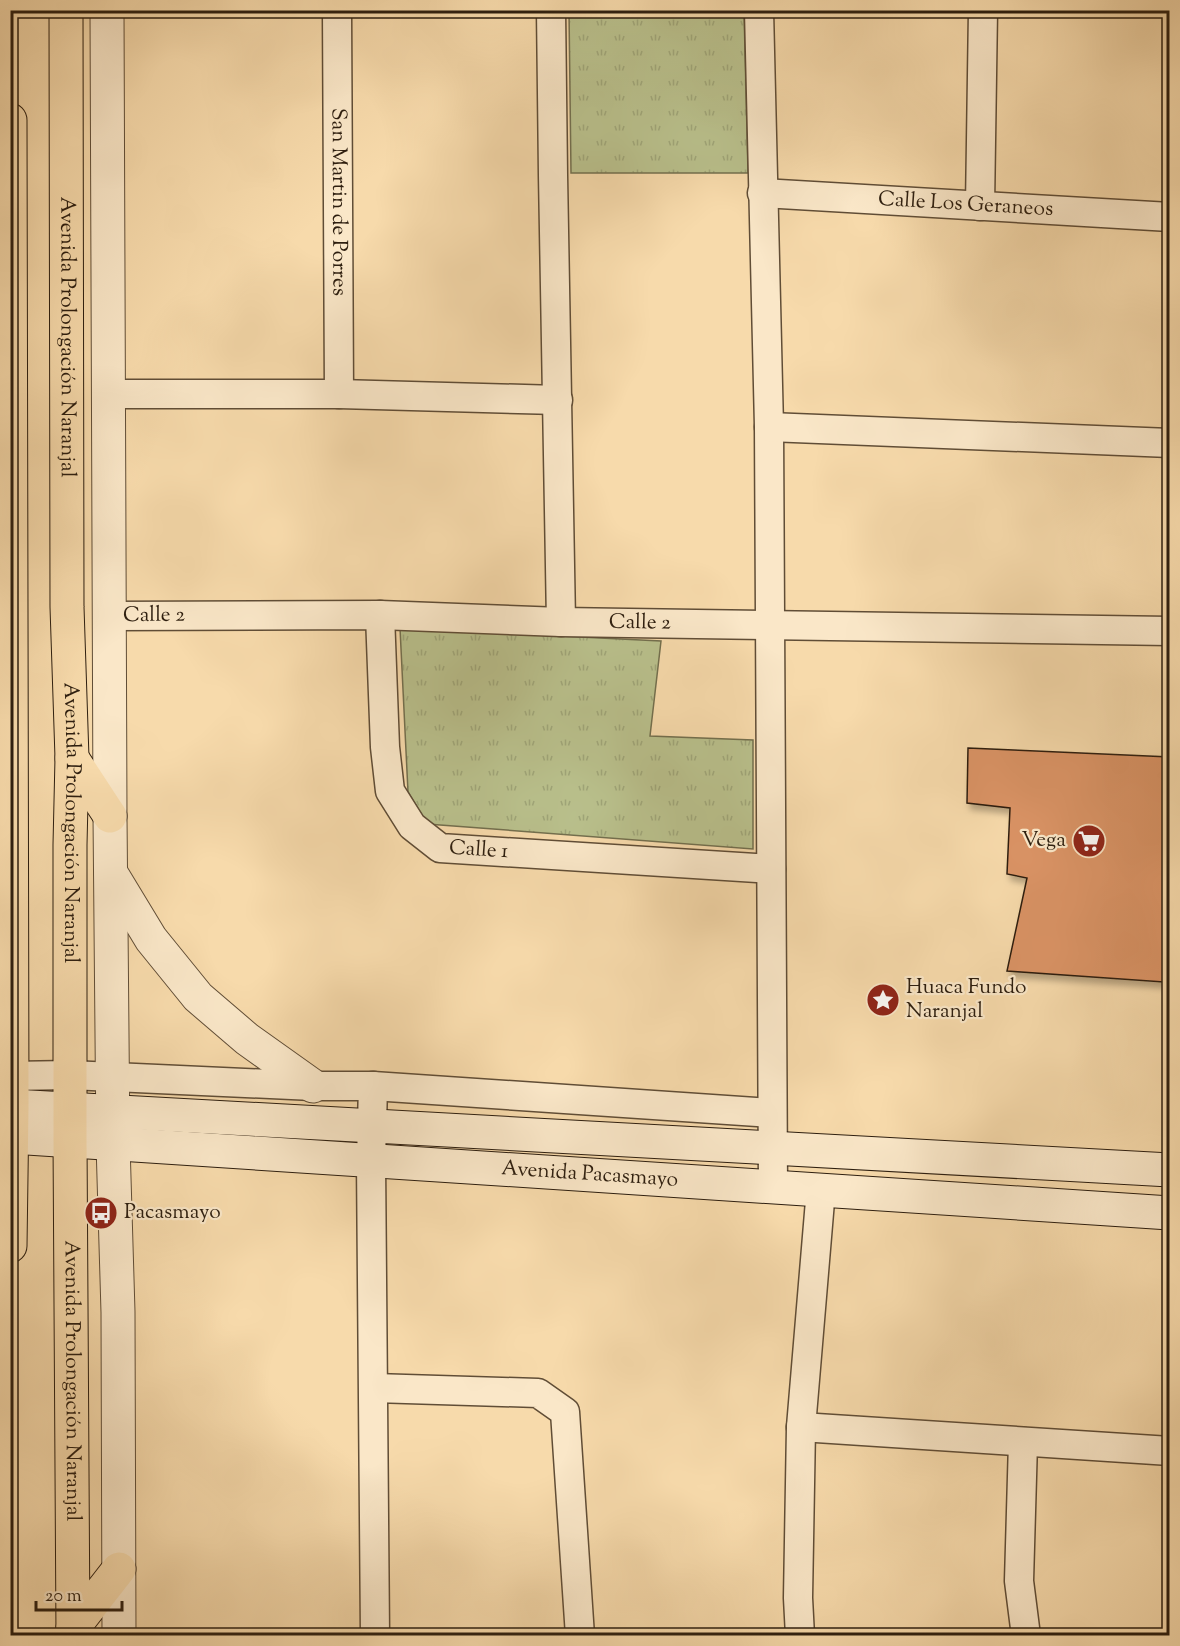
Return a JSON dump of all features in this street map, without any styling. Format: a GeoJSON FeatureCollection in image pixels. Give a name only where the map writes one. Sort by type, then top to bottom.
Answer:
{"type":"FeatureCollection","features":[{"type":"Feature","properties":{"kind":"main road","name":"Avenida Prolongación Naranjal"},"geometry":{"type":"LineString","coordinates":[[66,10],[67,608],[72,758],[70,1125],[73,1631]]}},
{"type":"Feature","properties":{"kind":"main road","name":"Avenida Prolongación Naranjal"},"geometry":{"type":"LineString","coordinates":[[107,10],[110,816],[113,1144],[118,1312],[119,1635]]}},
{"type":"Feature","properties":{"kind":"main road"},"geometry":{"type":"LineString","coordinates":[[10,120],[10,1246]]}},
{"type":"Feature","properties":{"kind":"main road"},"geometry":{"type":"LineString","coordinates":[[72,758],[110,816]]}},
{"type":"Feature","properties":{"kind":"main road"},"geometry":{"type":"LineString","coordinates":[[111,873],[151,939],[198,997],[247,1039],[313,1086]]}},
{"type":"Feature","properties":{"kind":"main road","name":"Avenida Pacasmayo"},"geometry":{"type":"LineString","coordinates":[[11,1106],[70,1125],[113,1144],[1170,1213]]}},
{"type":"Feature","properties":{"kind":"main road","name":"Avenida Pacasmayo"},"geometry":{"type":"LineString","coordinates":[[70,1125],[113,1111],[1170,1170]]}},
{"type":"Feature","properties":{"kind":"main road"},"geometry":{"type":"LineString","coordinates":[[73,1631],[118,1569]]}},
{"type":"Feature","properties":{"kind":"street","name":"San Martin de Porres"},"geometry":{"type":"LineString","coordinates":[[337,10],[339,394]]}},
{"type":"Feature","properties":{"kind":"street"},"geometry":{"type":"LineString","coordinates":[[551,10],[561,622]]}},
{"type":"Feature","properties":{"kind":"street"},"geometry":{"type":"LineString","coordinates":[[759,10],[762,193],[770,427],[772,1187]]}},
{"type":"Feature","properties":{"kind":"street"},"geometry":{"type":"LineString","coordinates":[[980,206],[983,10]]}},
{"type":"Feature","properties":{"kind":"street","name":"Calle Los Geraneos"},"geometry":{"type":"LineString","coordinates":[[762,193],[1170,217]]}},
{"type":"Feature","properties":{"kind":"street"},"geometry":{"type":"LineString","coordinates":[[109,394],[339,394],[558,400]]}},
{"type":"Feature","properties":{"kind":"street"},"geometry":{"type":"LineString","coordinates":[[770,427],[1170,443]]}},
{"type":"Feature","properties":{"kind":"street","name":"Calle 2"},"geometry":{"type":"LineString","coordinates":[[111,616],[380,615],[561,622],[1170,631]]}},
{"type":"Feature","properties":{"kind":"street","name":"Calle 1"},"geometry":{"type":"LineString","coordinates":[[380,615],[385,747],[390,791],[412,826],[440,848],[771,869]]}},
{"type":"Feature","properties":{"kind":"street"},"geometry":{"type":"LineString","coordinates":[[11,1106],[70,1075],[313,1086],[373,1086],[772,1113]]}},
{"type":"Feature","properties":{"kind":"street"},"geometry":{"type":"LineString","coordinates":[[373,1086],[371,1161],[375,1635]]}},
{"type":"Feature","properties":{"kind":"street"},"geometry":{"type":"LineString","coordinates":[[800,1635],[798,1598],[801,1426],[821,1189]]}},
{"type":"Feature","properties":{"kind":"street"},"geometry":{"type":"LineString","coordinates":[[374,1388],[538,1393],[565,1412],[580,1635]]}},
{"type":"Feature","properties":{"kind":"street"},"geometry":{"type":"LineString","coordinates":[[801,1426],[1170,1451]]}},
{"type":"Feature","properties":{"kind":"street"},"geometry":{"type":"LineString","coordinates":[[1023,1442],[1018,1581],[1026,1635]]}},
{"type":"Feature","properties":{"kind":"green space"},"geometry":{"type":"Polygon","coordinates":[[[569,11],[744,11],[748,173],[571,173],[569,11]]]}},
{"type":"Feature","properties":{"kind":"green space"},"geometry":{"type":"Polygon","coordinates":[[[400,628],[661,641],[650,736],[753,740],[753,849],[427,824],[408,792],[400,628]]]}},
{"type":"Feature","properties":{"kind":"building","name":"Vega"},"geometry":{"type":"Polygon","coordinates":[[[968,748],[1170,757],[1170,942],[1164,982],[1007,971],[1027,878],[1007,874],[1010,808],[967,803],[968,748]]]}},
{"type":"Feature","properties":{"kind":"place","name":"Vega"},"geometry":{"type":"Point","coordinates":[1089,841]}},
{"type":"Feature","properties":{"kind":"place","name":"Huaca Fundo Naranjal"},"geometry":{"type":"Point","coordinates":[883,1000]}},
{"type":"Feature","properties":{"kind":"place","name":"Pacasmayo"},"geometry":{"type":"Point","coordinates":[101,1213]}}]}
